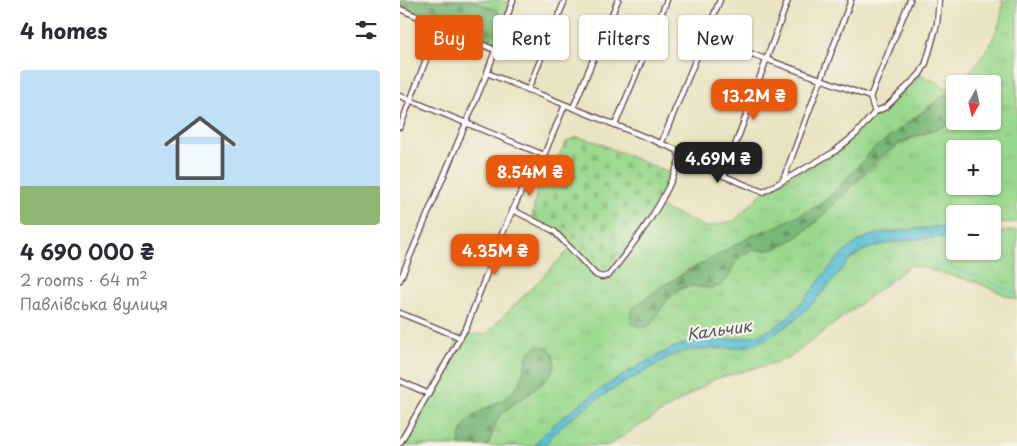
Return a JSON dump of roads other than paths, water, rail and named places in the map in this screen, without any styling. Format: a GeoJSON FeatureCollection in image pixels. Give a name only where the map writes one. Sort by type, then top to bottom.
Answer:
{"type":"FeatureCollection","features":[{"type":"Feature","properties":{"kind":"street"},"geometry":{"type":"LineString","coordinates":[[508,15],[513,0]]}},
{"type":"Feature","properties":{"kind":"street"},"geometry":{"type":"LineString","coordinates":[[528,90],[565,0]]}},
{"type":"Feature","properties":{"kind":"street"},"geometry":{"type":"LineString","coordinates":[[573,108],[618,0]]}},
{"type":"Feature","properties":{"kind":"street"},"geometry":{"type":"LineString","coordinates":[[615,125],[667,0]]}},
{"type":"Feature","properties":{"kind":"street"},"geometry":{"type":"LineString","coordinates":[[714,15],[720,0]]}},
{"type":"Feature","properties":{"kind":"street"},"geometry":{"type":"LineString","coordinates":[[724,176],[788,0]]}},
{"type":"Feature","properties":{"kind":"street"},"geometry":{"type":"LineString","coordinates":[[783,180],[851,0]]}},
{"type":"Feature","properties":{"kind":"street"},"geometry":{"type":"LineString","coordinates":[[875,112],[870,97],[910,0]]}},
{"type":"Feature","properties":{"kind":"street"},"geometry":{"type":"LineString","coordinates":[[680,158],[763,192],[834,152],[856,134],[875,112],[892,102],[923,69],[937,24],[939,0]]}},
{"type":"Feature","properties":{"kind":"street"},"geometry":{"type":"LineString","coordinates":[[400,9],[415,16]]}},
{"type":"Feature","properties":{"kind":"street"},"geometry":{"type":"LineString","coordinates":[[752,54],[870,97]]}},
{"type":"Feature","properties":{"kind":"street"},"geometry":{"type":"LineString","coordinates":[[400,280],[493,55]]}},
{"type":"Feature","properties":{"kind":"street"},"geometry":{"type":"LineString","coordinates":[[400,127],[426,60]]}},
{"type":"Feature","properties":{"kind":"street"},"geometry":{"type":"LineString","coordinates":[[661,144],[696,60]]}},
{"type":"Feature","properties":{"kind":"street"},"geometry":{"type":"LineString","coordinates":[[486,73],[677,150],[680,158],[674,175],[643,233],[609,275],[602,277],[596,275],[554,231],[513,210]]}},
{"type":"Feature","properties":{"kind":"street"},"geometry":{"type":"LineString","coordinates":[[400,96],[544,155]]}},
{"type":"Feature","properties":{"kind":"street"},"geometry":{"type":"LineString","coordinates":[[400,443],[467,326],[492,258],[528,176],[539,166],[565,105]]}},
{"type":"Feature","properties":{"kind":"street"},"geometry":{"type":"LineString","coordinates":[[400,313],[460,337]]}},
{"type":"Feature","properties":{"kind":"street"},"geometry":{"type":"LineString","coordinates":[[400,381],[429,394]]}},
{"type":"Feature","properties":{"kind":"water"},"geometry":{"type":"Polygon","coordinates":[[[946,226],[946,237],[887,243],[862,252],[849,261],[807,308],[774,335],[744,347],[691,350],[673,355],[593,402],[566,423],[544,446],[535,446],[544,434],[559,420],[580,404],[627,373],[669,350],[694,342],[753,336],[778,325],[803,301],[837,259],[850,247],[873,235],[946,226]]]}},
{"type":"Feature","properties":{"kind":"waterway"},"geometry":{"type":"LineString","coordinates":[[900,242],[917,255],[979,277],[1017,294]]}},
{"type":"Feature","properties":{"kind":"water label","name":"Кальчик"},"geometry":{"type":"Point","coordinates":[719,330]}}]}
